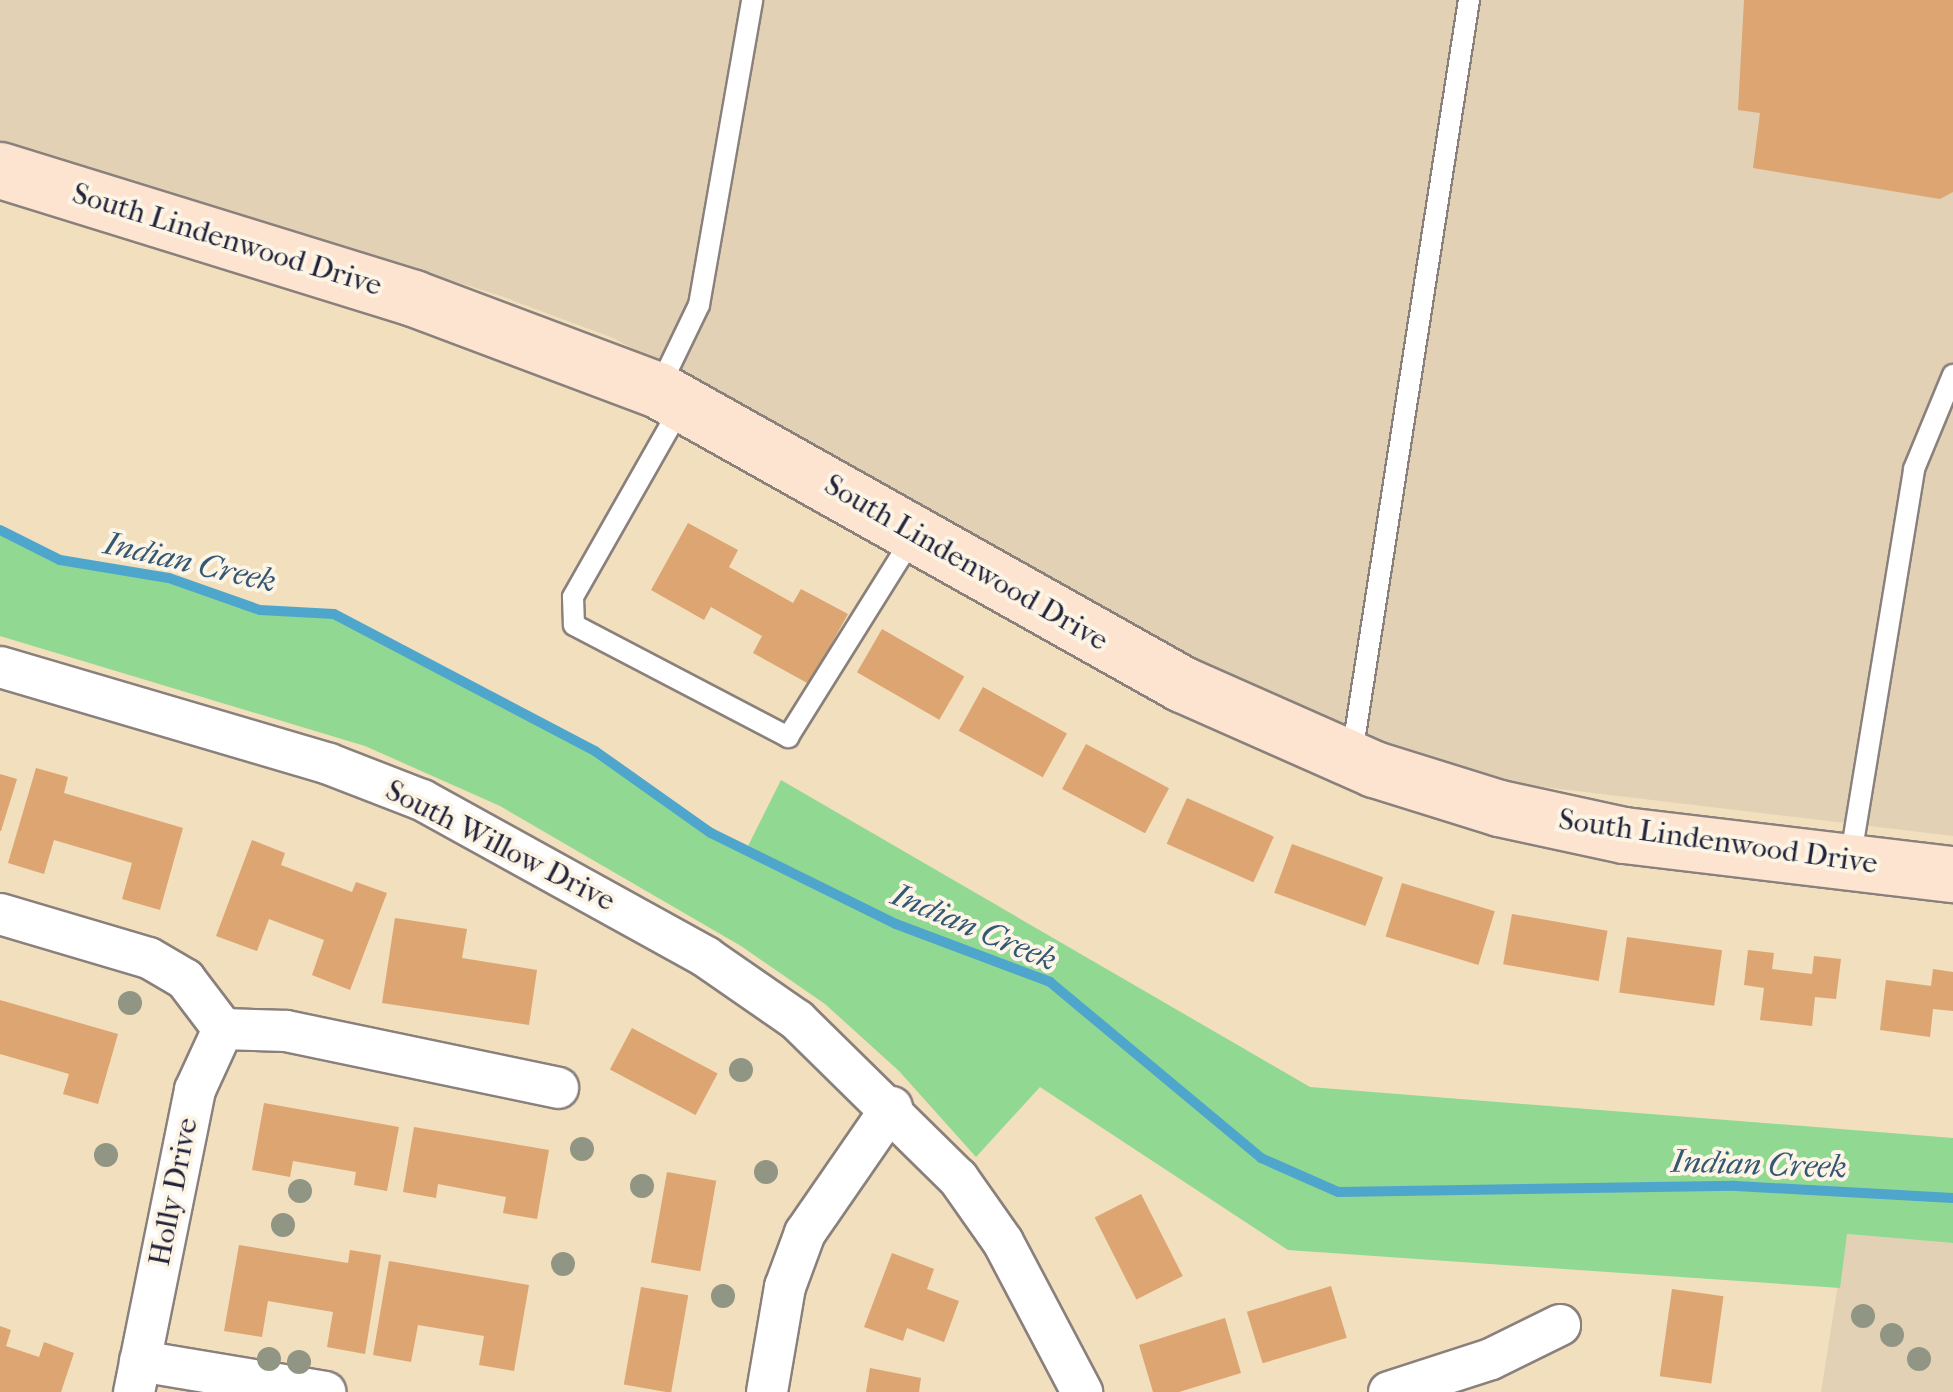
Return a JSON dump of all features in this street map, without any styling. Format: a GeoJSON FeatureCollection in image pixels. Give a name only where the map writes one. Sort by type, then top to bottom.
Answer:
{"type":"FeatureCollection","features":[{"type":"Feature","properties":{"kind":"street","name":"South Lindenwood Drive"},"geometry":{"type":"LineString","coordinates":[[0,170],[429,303],[670,396],[1182,684],[1352,760],[1498,808],[1624,835],[1953,874]]}},
{"type":"Feature","properties":{"kind":"street","name":"South Willow Drive"},"geometry":{"type":"LineString","coordinates":[[0,667],[329,764],[422,800],[706,957],[798,1020],[892,1107],[958,1178],[1003,1242],[1082,1392]]}},
{"type":"Feature","properties":{"kind":"street"},"geometry":{"type":"LineString","coordinates":[[0,914],[149,958],[185,979],[223,1029],[286,1031],[558,1088]]}},
{"type":"Feature","properties":{"kind":"street","name":"Holly Drive"},"geometry":{"type":"LineString","coordinates":[[223,1029],[194,1090],[137,1376],[325,1392]]}},
{"type":"Feature","properties":{"kind":"street"},"geometry":{"type":"LineString","coordinates":[[766,1392],[785,1287],[805,1233],[892,1107]]}},
{"type":"Feature","properties":{"kind":"street"},"geometry":{"type":"LineString","coordinates":[[1390,1392],[1491,1359],[1560,1326]]}},
{"type":"Feature","properties":{"kind":"lane"},"geometry":{"type":"LineString","coordinates":[[752,0],[699,306],[670,396],[573,597],[574,625],[788,738],[916,534]]}},
{"type":"Feature","properties":{"kind":"lane"},"geometry":{"type":"LineString","coordinates":[[1352,760],[1469,0]]}},
{"type":"Feature","properties":{"kind":"lane"},"geometry":{"type":"LineString","coordinates":[[1850,862],[1914,468],[1953,375]]}},
{"type":"Feature","properties":{"kind":"shaded area"},"geometry":{"type":"Polygon","coordinates":[[[0,0],[1953,0],[1953,836],[1518,784],[1353,731],[1187,655],[613,338],[498,295],[0,140],[0,0]]]}},
{"type":"Feature","properties":{"kind":"shaded area"},"geometry":{"type":"Polygon","coordinates":[[[1846,1234],[1953,1243],[1953,1392],[1821,1392],[1846,1234]]]}},
{"type":"Feature","properties":{"kind":"green space"},"geometry":{"type":"Polygon","coordinates":[[[0,530],[60,560],[169,578],[260,610],[334,614],[595,751],[746,850],[781,780],[1310,1087],[1953,1138],[1953,1243],[1847,1234],[1840,1288],[1288,1250],[1040,1087],[976,1157],[899,1071],[825,1004],[741,946],[500,806],[365,746],[0,636],[0,530]]]}},
{"type":"Feature","properties":{"kind":"building"},"geometry":{"type":"Polygon","coordinates":[[[1744,0],[1953,0],[1953,192],[1940,199],[1753,168],[1760,113],[1738,110],[1744,0]]]}},
{"type":"Feature","properties":{"kind":"building"},"geometry":{"type":"Polygon","coordinates":[[[688,523],[738,550],[729,567],[793,603],[801,589],[848,614],[809,684],[753,653],[762,636],[711,607],[704,620],[651,590],[688,523]]]}},
{"type":"Feature","properties":{"kind":"building"},"geometry":{"type":"Polygon","coordinates":[[[882,629],[964,676],[939,720],[857,672],[882,629]]]}},
{"type":"Feature","properties":{"kind":"building"},"geometry":{"type":"Polygon","coordinates":[[[983,687],[1067,734],[1043,777],[959,731],[983,687]]]}},
{"type":"Feature","properties":{"kind":"building"},"geometry":{"type":"Polygon","coordinates":[[[1086,744],[1169,788],[1145,833],[1062,789],[1086,744]]]}},
{"type":"Feature","properties":{"kind":"building"},"geometry":{"type":"Polygon","coordinates":[[[36,768],[68,777],[64,793],[183,828],[160,910],[122,899],[132,863],[54,840],[44,874],[8,863],[36,768]]]}},
{"type":"Feature","properties":{"kind":"building"},"geometry":{"type":"Polygon","coordinates":[[[0,774],[17,779],[1,831],[0,831],[0,774]]]}},
{"type":"Feature","properties":{"kind":"building"},"geometry":{"type":"Polygon","coordinates":[[[1187,798],[1274,837],[1253,882],[1167,844],[1187,798]]]}},
{"type":"Feature","properties":{"kind":"building"},"geometry":{"type":"Polygon","coordinates":[[[252,840],[285,853],[281,865],[352,892],[356,882],[387,893],[350,990],[312,975],[324,940],[269,919],[257,951],[216,936],[252,840]]]}},
{"type":"Feature","properties":{"kind":"building"},"geometry":{"type":"Polygon","coordinates":[[[1292,844],[1383,877],[1365,926],[1274,893],[1292,844]]]}},
{"type":"Feature","properties":{"kind":"building"},"geometry":{"type":"Polygon","coordinates":[[[1402,883],[1495,911],[1478,965],[1386,937],[1402,883]]]}},
{"type":"Feature","properties":{"kind":"building"},"geometry":{"type":"Polygon","coordinates":[[[1512,914],[1608,931],[1599,981],[1503,964],[1512,914]]]}},
{"type":"Feature","properties":{"kind":"building"},"geometry":{"type":"Polygon","coordinates":[[[395,918],[467,929],[462,958],[537,970],[529,1025],[382,1003],[395,918]]]}},
{"type":"Feature","properties":{"kind":"building"},"geometry":{"type":"Polygon","coordinates":[[[1627,937],[1722,950],[1714,1006],[1619,992],[1627,937]]]}},
{"type":"Feature","properties":{"kind":"building"},"geometry":{"type":"Polygon","coordinates":[[[1748,950],[1774,953],[1772,969],[1812,974],[1814,956],[1841,959],[1836,999],[1815,997],[1812,1026],[1760,1020],[1764,988],[1744,985],[1748,950]]]}},
{"type":"Feature","properties":{"kind":"building"},"geometry":{"type":"Polygon","coordinates":[[[1933,969],[1953,972],[1953,1011],[1933,1009],[1930,1037],[1880,1030],[1886,980],[1931,986],[1933,969]]]}},
{"type":"Feature","properties":{"kind":"building"},"geometry":{"type":"Polygon","coordinates":[[[0,1000],[118,1034],[98,1104],[63,1094],[69,1074],[0,1054],[0,1000]]]}},
{"type":"Feature","properties":{"kind":"building"},"geometry":{"type":"Polygon","coordinates":[[[632,1028],[718,1074],[696,1115],[610,1069],[632,1028]]]}},
{"type":"Feature","properties":{"kind":"building"},"geometry":{"type":"Polygon","coordinates":[[[264,1103],[399,1127],[387,1191],[354,1185],[356,1172],[293,1161],[290,1177],[252,1170],[264,1103]]]}},
{"type":"Feature","properties":{"kind":"building"},"geometry":{"type":"Polygon","coordinates":[[[414,1127],[549,1150],[537,1219],[503,1213],[506,1197],[438,1184],[436,1198],[403,1192],[414,1127]]]}},
{"type":"Feature","properties":{"kind":"building"},"geometry":{"type":"Polygon","coordinates":[[[667,1172],[716,1181],[700,1271],[651,1263],[667,1172]]]}},
{"type":"Feature","properties":{"kind":"building"},"geometry":{"type":"Polygon","coordinates":[[[1141,1194],[1183,1276],[1136,1300],[1095,1218],[1141,1194]]]}},
{"type":"Feature","properties":{"kind":"building"},"geometry":{"type":"Polygon","coordinates":[[[239,1245],[348,1263],[350,1250],[381,1255],[365,1354],[327,1347],[333,1312],[268,1301],[262,1337],[224,1331],[239,1245]]]}},
{"type":"Feature","properties":{"kind":"building"},"geometry":{"type":"Polygon","coordinates":[[[892,1253],[934,1269],[927,1289],[959,1301],[944,1342],[907,1328],[903,1341],[864,1327],[892,1253]]]}},
{"type":"Feature","properties":{"kind":"building"},"geometry":{"type":"Polygon","coordinates":[[[389,1261],[529,1285],[514,1371],[479,1365],[484,1336],[418,1325],[411,1362],[373,1355],[389,1261]]]}},
{"type":"Feature","properties":{"kind":"building"},"geometry":{"type":"Polygon","coordinates":[[[1331,1286],[1347,1338],[1263,1363],[1247,1312],[1331,1286]]]}},
{"type":"Feature","properties":{"kind":"building"},"geometry":{"type":"Polygon","coordinates":[[[641,1287],[688,1295],[671,1392],[624,1384],[641,1287]]]}},
{"type":"Feature","properties":{"kind":"building"},"geometry":{"type":"Polygon","coordinates":[[[1672,1289],[1723,1296],[1711,1383],[1660,1376],[1672,1289]]]}},
{"type":"Feature","properties":{"kind":"building"},"geometry":{"type":"Polygon","coordinates":[[[1225,1318],[1241,1373],[1179,1392],[1153,1392],[1139,1345],[1225,1318]]]}},
{"type":"Feature","properties":{"kind":"building"},"geometry":{"type":"Polygon","coordinates":[[[0,1326],[11,1330],[6,1346],[39,1357],[44,1342],[74,1353],[61,1392],[0,1392],[0,1326]]]}},
{"type":"Feature","properties":{"kind":"building"},"geometry":{"type":"Polygon","coordinates":[[[870,1368],[921,1378],[919,1392],[866,1392],[870,1368]]]}},
{"type":"Feature","properties":{"kind":"waterway","name":"Indian Creek"},"geometry":{"type":"LineString","coordinates":[[0,530],[60,560],[169,578],[260,610],[334,614],[595,751],[711,833],[896,924],[1050,982],[1261,1158],[1338,1192],[1736,1186],[1953,1198]]}}]}
